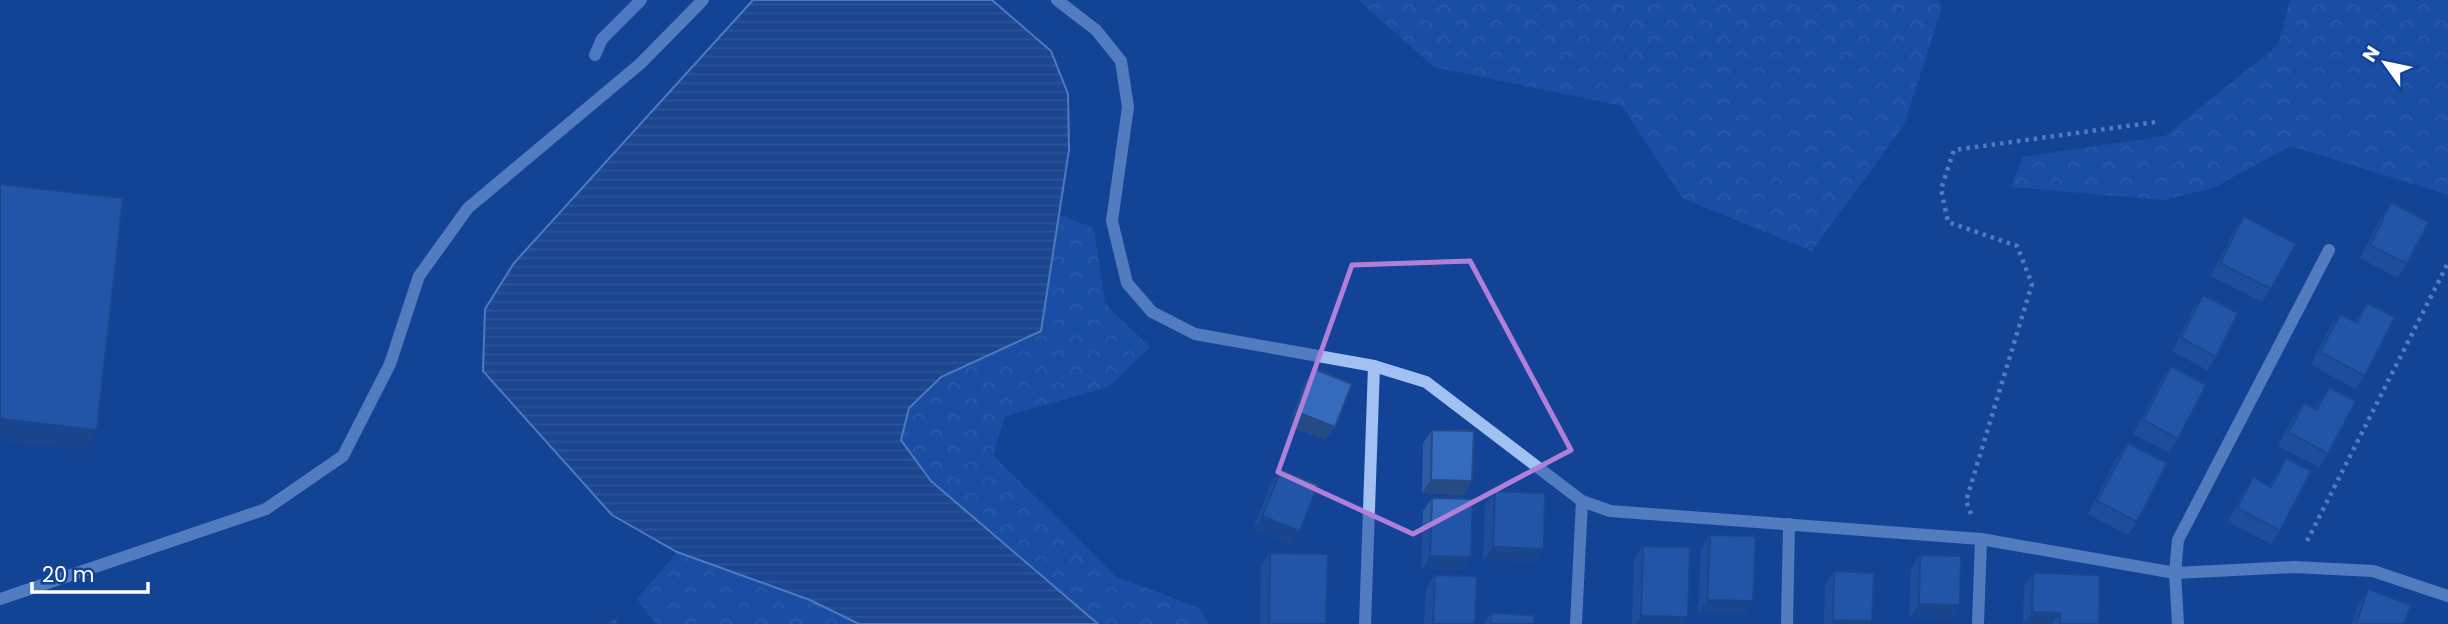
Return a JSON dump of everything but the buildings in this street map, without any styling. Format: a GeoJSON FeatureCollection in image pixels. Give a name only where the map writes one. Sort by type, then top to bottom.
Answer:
{"type":"FeatureCollection","features":[{"type":"Feature","properties":{"kind":"street"},"geometry":{"type":"LineString","coordinates":[[0,599],[266,509],[343,456],[390,364],[419,276],[468,208],[640,64],[702,0]]}},
{"type":"Feature","properties":{"kind":"street"},"geometry":{"type":"LineString","coordinates":[[1057,0],[1096,30],[1121,61],[1128,107],[1112,221],[1127,283],[1152,312],[1195,334],[1374,366],[1426,382],[1582,501],[1611,510],[1981,539],[2175,573],[2294,567],[2373,570],[2448,596]]}},
{"type":"Feature","properties":{"kind":"street"},"geometry":{"type":"LineString","coordinates":[[2178,624],[2175,573],[2178,540],[2329,250]]}},
{"type":"Feature","properties":{"kind":"street"},"geometry":{"type":"LineString","coordinates":[[1365,624],[1374,366]]}},
{"type":"Feature","properties":{"kind":"street"},"geometry":{"type":"LineString","coordinates":[[1576,624],[1582,501]]}},
{"type":"Feature","properties":{"kind":"street"},"geometry":{"type":"LineString","coordinates":[[1787,624],[1789,524]]}},
{"type":"Feature","properties":{"kind":"street"},"geometry":{"type":"LineString","coordinates":[[1979,624],[1981,539]]}},
{"type":"Feature","properties":{"kind":"path"},"geometry":{"type":"LineString","coordinates":[[1981,539],[1966,501],[2032,284],[2017,246],[1948,222],[1941,189],[1954,150],[2156,122]]}},
{"type":"Feature","properties":{"kind":"path"},"geometry":{"type":"LineString","coordinates":[[2294,567],[2448,263]]}},
{"type":"Feature","properties":{"kind":"highlighted area"},"geometry":{"type":"Polygon","coordinates":[[[1470,261],[1571,450],[1413,534],[1278,472],[1352,265],[1470,261]]]}},
{"type":"Feature","properties":{"kind":"green space"},"geometry":{"type":"Polygon","coordinates":[[[1358,0],[1939,0],[1942,8],[1904,125],[1812,251],[1682,198],[1622,106],[1434,67],[1358,0]]]}},
{"type":"Feature","properties":{"kind":"green space"},"geometry":{"type":"Polygon","coordinates":[[[2290,0],[2448,0],[2448,195],[2291,146],[2213,188],[2163,200],[2011,187],[2023,157],[2165,136],[2278,45],[2290,0]]]}},
{"type":"Feature","properties":{"kind":"green space"},"geometry":{"type":"Polygon","coordinates":[[[1059,215],[1094,228],[1105,304],[1150,347],[1109,387],[1005,416],[993,455],[1117,577],[1200,608],[1208,624],[1098,624],[931,481],[901,440],[909,408],[942,377],[1041,331],[1059,215]]]}},
{"type":"Feature","properties":{"kind":"green space"},"geometry":{"type":"Polygon","coordinates":[[[677,552],[810,600],[859,624],[656,624],[637,599],[677,552]]]}},
{"type":"Feature","properties":{"kind":"shaded area"},"geometry":{"type":"Polygon","coordinates":[[[753,0],[992,0],[1051,51],[1068,94],[1069,150],[1041,331],[941,377],[909,408],[901,440],[931,481],[1098,624],[859,624],[810,600],[677,552],[612,515],[483,371],[485,309],[514,263],[753,0]]]}},
{"type":"Feature","properties":{"kind":"waterway"},"geometry":{"type":"LineString","coordinates":[[595,55],[602,39],[641,0]]}}]}
